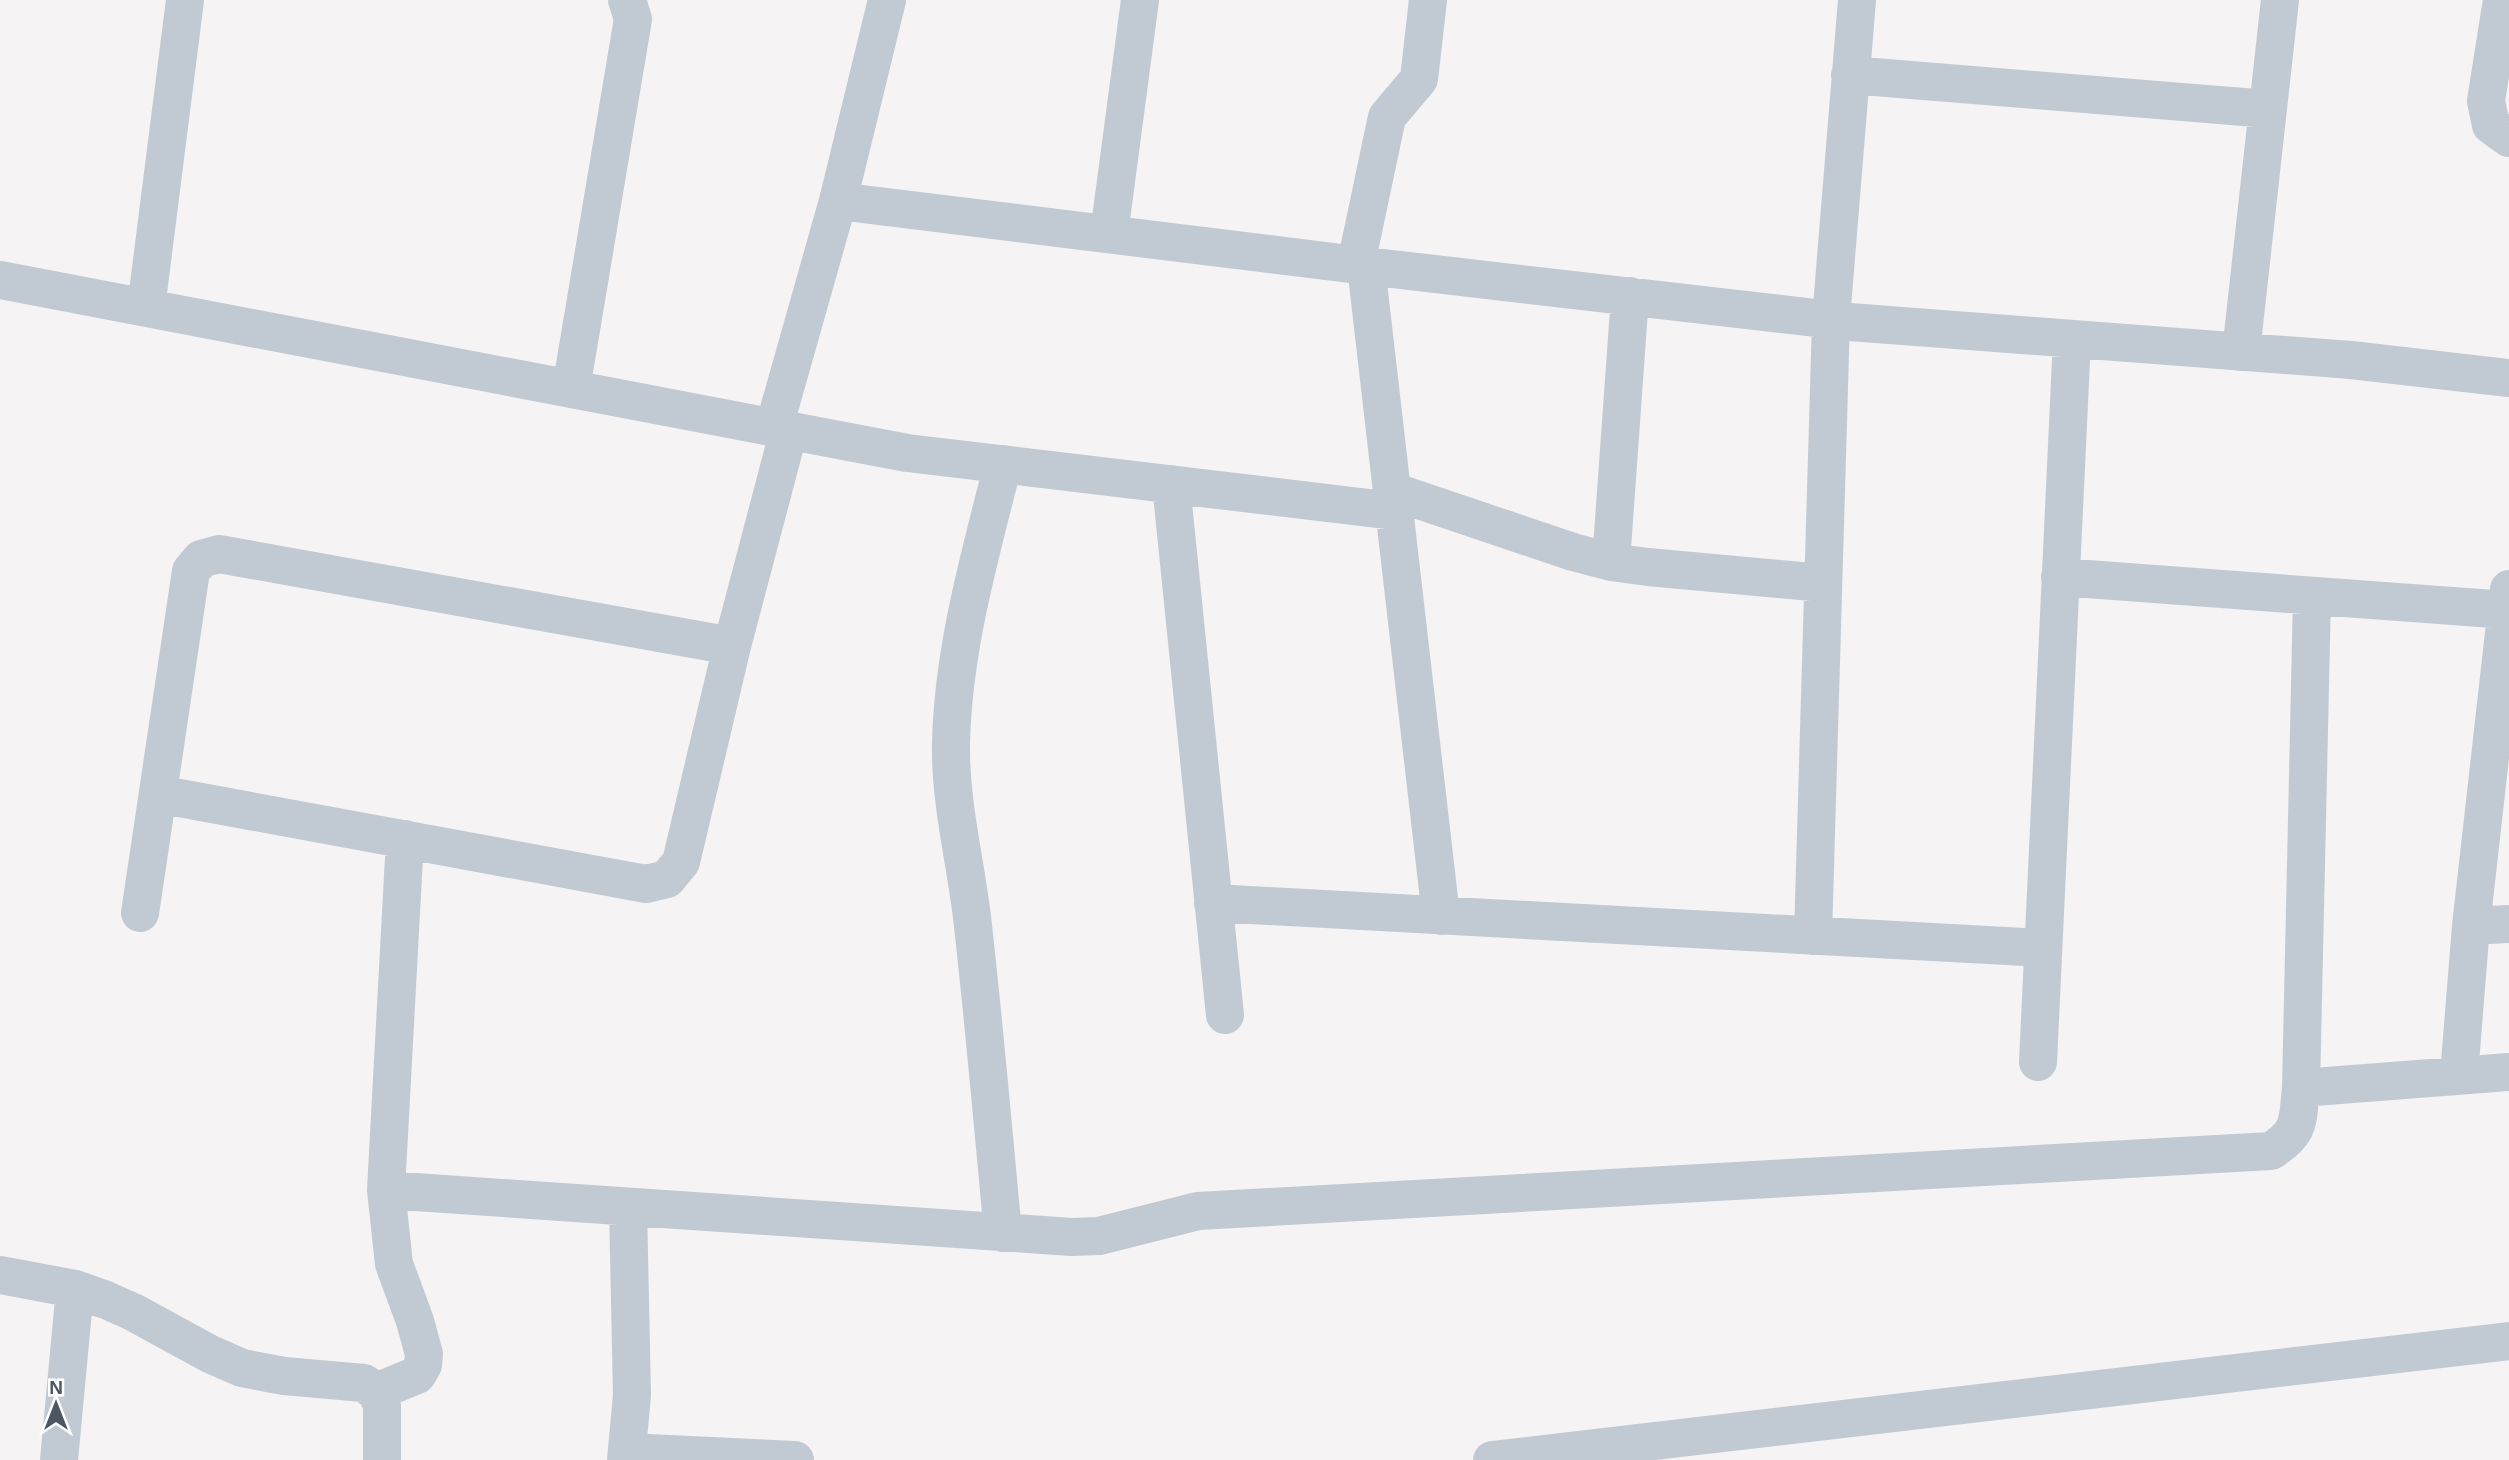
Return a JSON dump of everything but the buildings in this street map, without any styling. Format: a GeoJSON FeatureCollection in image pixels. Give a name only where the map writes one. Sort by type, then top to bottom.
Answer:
{"type":"FeatureCollection","features":[{"type":"Feature","properties":{"kind":"street"},"geometry":{"type":"LineString","coordinates":[[146,308],[185,0]]}},
{"type":"Feature","properties":{"kind":"street"},"geometry":{"type":"LineString","coordinates":[[571,388],[633,19],[627,0]]}},
{"type":"Feature","properties":{"kind":"street"},"geometry":{"type":"LineString","coordinates":[[158,794],[646,884],[667,879],[681,862],[781,429],[887,0]]}},
{"type":"Feature","properties":{"kind":"street"},"geometry":{"type":"LineString","coordinates":[[1109,234],[1140,0]]}},
{"type":"Feature","properties":{"kind":"street"},"geometry":{"type":"LineString","coordinates":[[1429,0],[1419,79],[1387,117],[1361,265],[1393,501],[1441,916]]}},
{"type":"Feature","properties":{"kind":"street"},"geometry":{"type":"LineString","coordinates":[[1813,936],[1831,319],[1857,0]]}},
{"type":"Feature","properties":{"kind":"street"},"geometry":{"type":"LineString","coordinates":[[2242,352],[2280,0]]}},
{"type":"Feature","properties":{"kind":"street"},"geometry":{"type":"LineString","coordinates":[[2502,0],[2486,101],[2491,125],[2509,138]]}},
{"type":"Feature","properties":{"kind":"street"},"geometry":{"type":"LineString","coordinates":[[1850,75],[2268,109]]}},
{"type":"Feature","properties":{"kind":"street"},"geometry":{"type":"LineString","coordinates":[[838,201],[1831,319],[2351,360],[2509,377]]}},
{"type":"Feature","properties":{"kind":"street"},"geometry":{"type":"LineString","coordinates":[[0,280],[907,453],[1171,484],[1393,501],[1611,562],[1823,583]]}},
{"type":"Feature","properties":{"kind":"street"},"geometry":{"type":"LineString","coordinates":[[1611,562],[1630,296]]}},
{"type":"Feature","properties":{"kind":"street"},"geometry":{"type":"LineString","coordinates":[[2038,1062],[2072,339]]}},
{"type":"Feature","properties":{"kind":"street"},"geometry":{"type":"LineString","coordinates":[[1003,464],[964,620],[951,745],[1003,1233]]}},
{"type":"Feature","properties":{"kind":"street"},"geometry":{"type":"LineString","coordinates":[[1171,484],[1225,1015]]}},
{"type":"Feature","properties":{"kind":"street"},"geometry":{"type":"LineString","coordinates":[[140,913],[191,571],[201,559],[219,554],[732,646]]}},
{"type":"Feature","properties":{"kind":"street"},"geometry":{"type":"LineString","coordinates":[[2060,577],[2312,596],[2508,599],[2471,926],[2459,1075]]}},
{"type":"Feature","properties":{"kind":"street"},"geometry":{"type":"LineString","coordinates":[[386,1190],[1072,1237],[1100,1236],[1198,1211],[2271,1151],[2288,1140],[2296,1129],[2301,1088],[2312,596]]}},
{"type":"Feature","properties":{"kind":"street"},"geometry":{"type":"LineString","coordinates":[[382,1460],[382,1405],[394,1385],[423,1365],[424,1354],[394,1264],[386,1190],[405,839]]}},
{"type":"Feature","properties":{"kind":"street"},"geometry":{"type":"LineString","coordinates":[[1213,903],[2043,948]]}},
{"type":"Feature","properties":{"kind":"street"},"geometry":{"type":"LineString","coordinates":[[2471,926],[2509,924]]}},
{"type":"Feature","properties":{"kind":"street"},"geometry":{"type":"LineString","coordinates":[[2301,1088],[2509,1072]]}},
{"type":"Feature","properties":{"kind":"street"},"geometry":{"type":"LineString","coordinates":[[628,1207],[632,1395],[626,1456],[795,1460]]}},
{"type":"Feature","properties":{"kind":"street"},"geometry":{"type":"LineString","coordinates":[[0,1275],[75,1290],[134,1312],[210,1354],[242,1367],[284,1377],[394,1385]]}},
{"type":"Feature","properties":{"kind":"street"},"geometry":{"type":"LineString","coordinates":[[59,1460],[75,1290]]}},
{"type":"Feature","properties":{"kind":"street"},"geometry":{"type":"LineString","coordinates":[[1492,1460],[2509,1341]]}}]}
